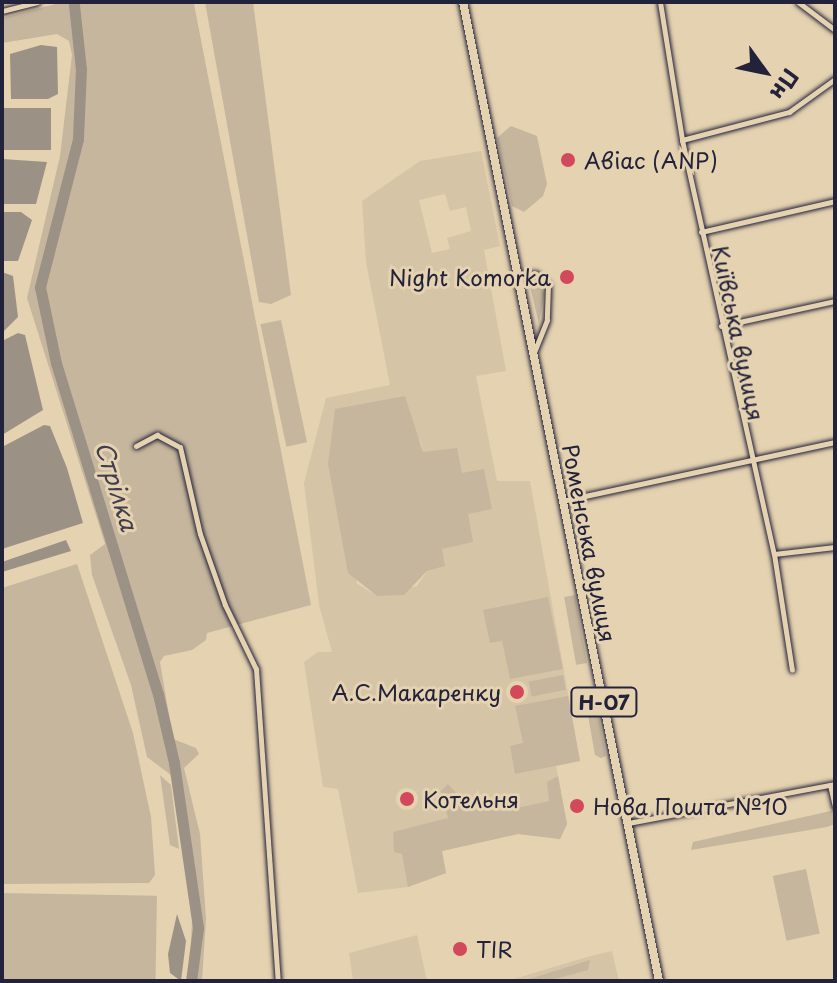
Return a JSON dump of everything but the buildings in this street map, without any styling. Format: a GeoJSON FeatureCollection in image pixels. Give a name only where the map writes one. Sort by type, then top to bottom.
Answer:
{"type":"FeatureCollection","features":[{"type":"Feature","properties":{"kind":"main road","name":"Роменська вулиця"},"geometry":{"type":"LineString","coordinates":[[463,2],[659,981]]}},
{"type":"Feature","properties":{"kind":"street"},"geometry":{"type":"LineString","coordinates":[[2,11],[37,2]]}},
{"type":"Feature","properties":{"kind":"street","name":"Київська вулиця"},"geometry":{"type":"LineString","coordinates":[[660,2],[682,140],[749,460],[774,554],[792,670]]}},
{"type":"Feature","properties":{"kind":"street"},"geometry":{"type":"LineString","coordinates":[[798,2],[835,30]]}},
{"type":"Feature","properties":{"kind":"street"},"geometry":{"type":"LineString","coordinates":[[682,140],[789,112],[835,79]]}},
{"type":"Feature","properties":{"kind":"street"},"geometry":{"type":"LineString","coordinates":[[701,232],[835,201]]}},
{"type":"Feature","properties":{"kind":"street"},"geometry":{"type":"LineString","coordinates":[[518,275],[536,274],[548,285],[547,320],[534,353]]}},
{"type":"Feature","properties":{"kind":"street"},"geometry":{"type":"LineString","coordinates":[[721,326],[835,301]]}},
{"type":"Feature","properties":{"kind":"street"},"geometry":{"type":"LineString","coordinates":[[136,446],[157,435],[171,438],[180,447],[200,534],[256,669],[278,981]]}},
{"type":"Feature","properties":{"kind":"street"},"geometry":{"type":"LineString","coordinates":[[562,501],[618,485],[835,442]]}},
{"type":"Feature","properties":{"kind":"street"},"geometry":{"type":"LineString","coordinates":[[774,554],[835,547]]}},
{"type":"Feature","properties":{"kind":"street"},"geometry":{"type":"LineString","coordinates":[[628,823],[832,784],[835,807]]}},
{"type":"Feature","properties":{"kind":"shaded area"},"geometry":{"type":"Polygon","coordinates":[[[63,2],[194,4],[311,605],[207,633],[206,640],[192,650],[164,656],[160,662],[173,739],[196,748],[199,754],[184,768],[200,834],[206,919],[202,981],[189,981],[193,899],[187,825],[171,775],[147,757],[131,685],[92,575],[90,555],[105,544],[27,298],[60,156],[72,55],[69,41],[57,34],[2,43],[2,18],[63,2]]]}},
{"type":"Feature","properties":{"kind":"shaded area"},"geometry":{"type":"Polygon","coordinates":[[[205,2],[253,2],[291,295],[271,304],[259,302],[205,2]]]}},
{"type":"Feature","properties":{"kind":"shaded area"},"geometry":{"type":"Polygon","coordinates":[[[41,45],[57,47],[58,94],[48,99],[11,99],[10,54],[41,45]]]}},
{"type":"Feature","properties":{"kind":"shaded area"},"geometry":{"type":"Polygon","coordinates":[[[2,108],[51,108],[51,150],[2,150],[2,108]]]}},
{"type":"Feature","properties":{"kind":"shaded area"},"geometry":{"type":"Polygon","coordinates":[[[511,126],[537,136],[547,184],[543,196],[524,212],[512,206],[497,138],[511,126]]]}},
{"type":"Feature","properties":{"kind":"shaded area"},"geometry":{"type":"Polygon","coordinates":[[[481,151],[500,246],[484,250],[506,371],[476,376],[497,481],[530,481],[580,761],[556,766],[567,824],[560,839],[518,834],[442,851],[446,873],[408,887],[358,893],[338,789],[323,787],[304,662],[318,652],[332,652],[319,605],[304,483],[326,398],[390,385],[366,262],[362,201],[420,161],[481,151]],[[445,194],[419,200],[432,253],[450,249],[447,238],[471,231],[466,207],[450,211],[445,194]],[[420,439],[356,583],[377,596],[417,586],[427,571],[444,566],[441,549],[450,547],[468,514],[462,474],[423,452],[420,439]]]}},
{"type":"Feature","properties":{"kind":"shaded area"},"geometry":{"type":"Polygon","coordinates":[[[2,159],[47,162],[36,204],[2,204],[2,159]]]}},
{"type":"Feature","properties":{"kind":"shaded area"},"geometry":{"type":"Polygon","coordinates":[[[2,212],[21,212],[32,220],[18,261],[2,261],[2,212]]]}},
{"type":"Feature","properties":{"kind":"shaded area"},"geometry":{"type":"Polygon","coordinates":[[[2,272],[13,276],[18,317],[2,333],[2,272]]]}},
{"type":"Feature","properties":{"kind":"shaded area"},"geometry":{"type":"Polygon","coordinates":[[[536,281],[544,293],[539,324],[529,282],[536,281]]]}},
{"type":"Feature","properties":{"kind":"shaded area"},"geometry":{"type":"Polygon","coordinates":[[[281,320],[307,442],[286,447],[260,324],[281,320]]]}},
{"type":"Feature","properties":{"kind":"shaded area"},"geometry":{"type":"Polygon","coordinates":[[[18,333],[25,335],[43,410],[2,435],[2,341],[18,333]]]}},
{"type":"Feature","properties":{"kind":"shaded area"},"geometry":{"type":"Polygon","coordinates":[[[405,396],[423,452],[457,448],[462,473],[484,469],[492,509],[468,514],[473,542],[442,549],[445,566],[427,571],[404,595],[377,596],[348,573],[328,464],[335,409],[405,396]]]}},
{"type":"Feature","properties":{"kind":"shaded area"},"geometry":{"type":"Polygon","coordinates":[[[44,425],[50,426],[67,468],[83,523],[2,549],[2,447],[44,425]]]}},
{"type":"Feature","properties":{"kind":"shaded area"},"geometry":{"type":"Polygon","coordinates":[[[66,540],[71,551],[2,572],[2,562],[66,540]]]}},
{"type":"Feature","properties":{"kind":"shaded area"},"geometry":{"type":"Polygon","coordinates":[[[77,564],[133,733],[151,817],[155,875],[149,883],[2,884],[2,588],[77,564]]]}},
{"type":"Feature","properties":{"kind":"shaded area"},"geometry":{"type":"Polygon","coordinates":[[[575,595],[587,663],[576,665],[564,597],[575,595]]]}},
{"type":"Feature","properties":{"kind":"shaded area"},"geometry":{"type":"Polygon","coordinates":[[[548,597],[563,669],[510,679],[502,641],[490,643],[483,610],[548,597]]]}},
{"type":"Feature","properties":{"kind":"shaded area"},"geometry":{"type":"Polygon","coordinates":[[[563,675],[566,690],[532,696],[529,682],[563,675]]]}},
{"type":"Feature","properties":{"kind":"shaded area"},"geometry":{"type":"Polygon","coordinates":[[[594,691],[606,756],[601,758],[595,755],[584,693],[594,691]]]}},
{"type":"Feature","properties":{"kind":"shaded area"},"geometry":{"type":"Polygon","coordinates":[[[568,696],[580,761],[515,774],[510,746],[523,743],[515,706],[568,696]]]}},
{"type":"Feature","properties":{"kind":"shaded area"},"geometry":{"type":"Polygon","coordinates":[[[160,775],[171,785],[179,849],[170,845],[160,775]]]}},
{"type":"Feature","properties":{"kind":"shaded area"},"geometry":{"type":"Polygon","coordinates":[[[558,776],[567,824],[560,839],[518,834],[442,851],[446,873],[408,887],[402,854],[394,852],[393,832],[448,818],[441,791],[448,784],[471,809],[504,811],[549,801],[547,782],[558,776]]]}},
{"type":"Feature","properties":{"kind":"shaded area"},"geometry":{"type":"Polygon","coordinates":[[[835,810],[835,824],[827,827],[691,850],[693,842],[835,810]]]}},
{"type":"Feature","properties":{"kind":"shaded area"},"geometry":{"type":"Polygon","coordinates":[[[806,869],[820,934],[786,941],[773,876],[806,869]]]}},
{"type":"Feature","properties":{"kind":"shaded area"},"geometry":{"type":"Polygon","coordinates":[[[2,893],[157,896],[155,981],[2,981],[2,893]]]}},
{"type":"Feature","properties":{"kind":"shaded area"},"geometry":{"type":"Polygon","coordinates":[[[177,914],[186,941],[181,981],[170,973],[168,954],[177,914]]]}},
{"type":"Feature","properties":{"kind":"shaded area"},"geometry":{"type":"Polygon","coordinates":[[[417,935],[427,981],[353,981],[349,953],[417,935]]]}},
{"type":"Feature","properties":{"kind":"shaded area"},"geometry":{"type":"Polygon","coordinates":[[[612,951],[619,981],[507,981],[587,957],[612,951]]]}},
{"type":"Feature","properties":{"kind":"shaded area"},"geometry":{"type":"Polygon","coordinates":[[[590,960],[588,970],[548,981],[523,981],[590,960]]]}},
{"type":"Feature","properties":{"kind":"waterway","name":"Стрілка"},"geometry":{"type":"LineString","coordinates":[[74,5],[81,69],[78,139],[40,287],[56,363],[158,694],[174,763],[198,928],[191,981]]}},
{"type":"Feature","properties":{"kind":"place","name":"Авіас (ANP)"},"geometry":{"type":"Point","coordinates":[568,160]}},
{"type":"Feature","properties":{"kind":"place","name":"Night Komorka"},"geometry":{"type":"Point","coordinates":[567,277]}},
{"type":"Feature","properties":{"kind":"place","name":"А.С.Макаренку"},"geometry":{"type":"Point","coordinates":[517,692]}},
{"type":"Feature","properties":{"kind":"place","name":"Котельня"},"geometry":{"type":"Point","coordinates":[407,799]}},
{"type":"Feature","properties":{"kind":"place","name":"Нова Пошта №10"},"geometry":{"type":"Point","coordinates":[577,806]}},
{"type":"Feature","properties":{"kind":"place","name":"TIR"},"geometry":{"type":"Point","coordinates":[460,949]}}]}
